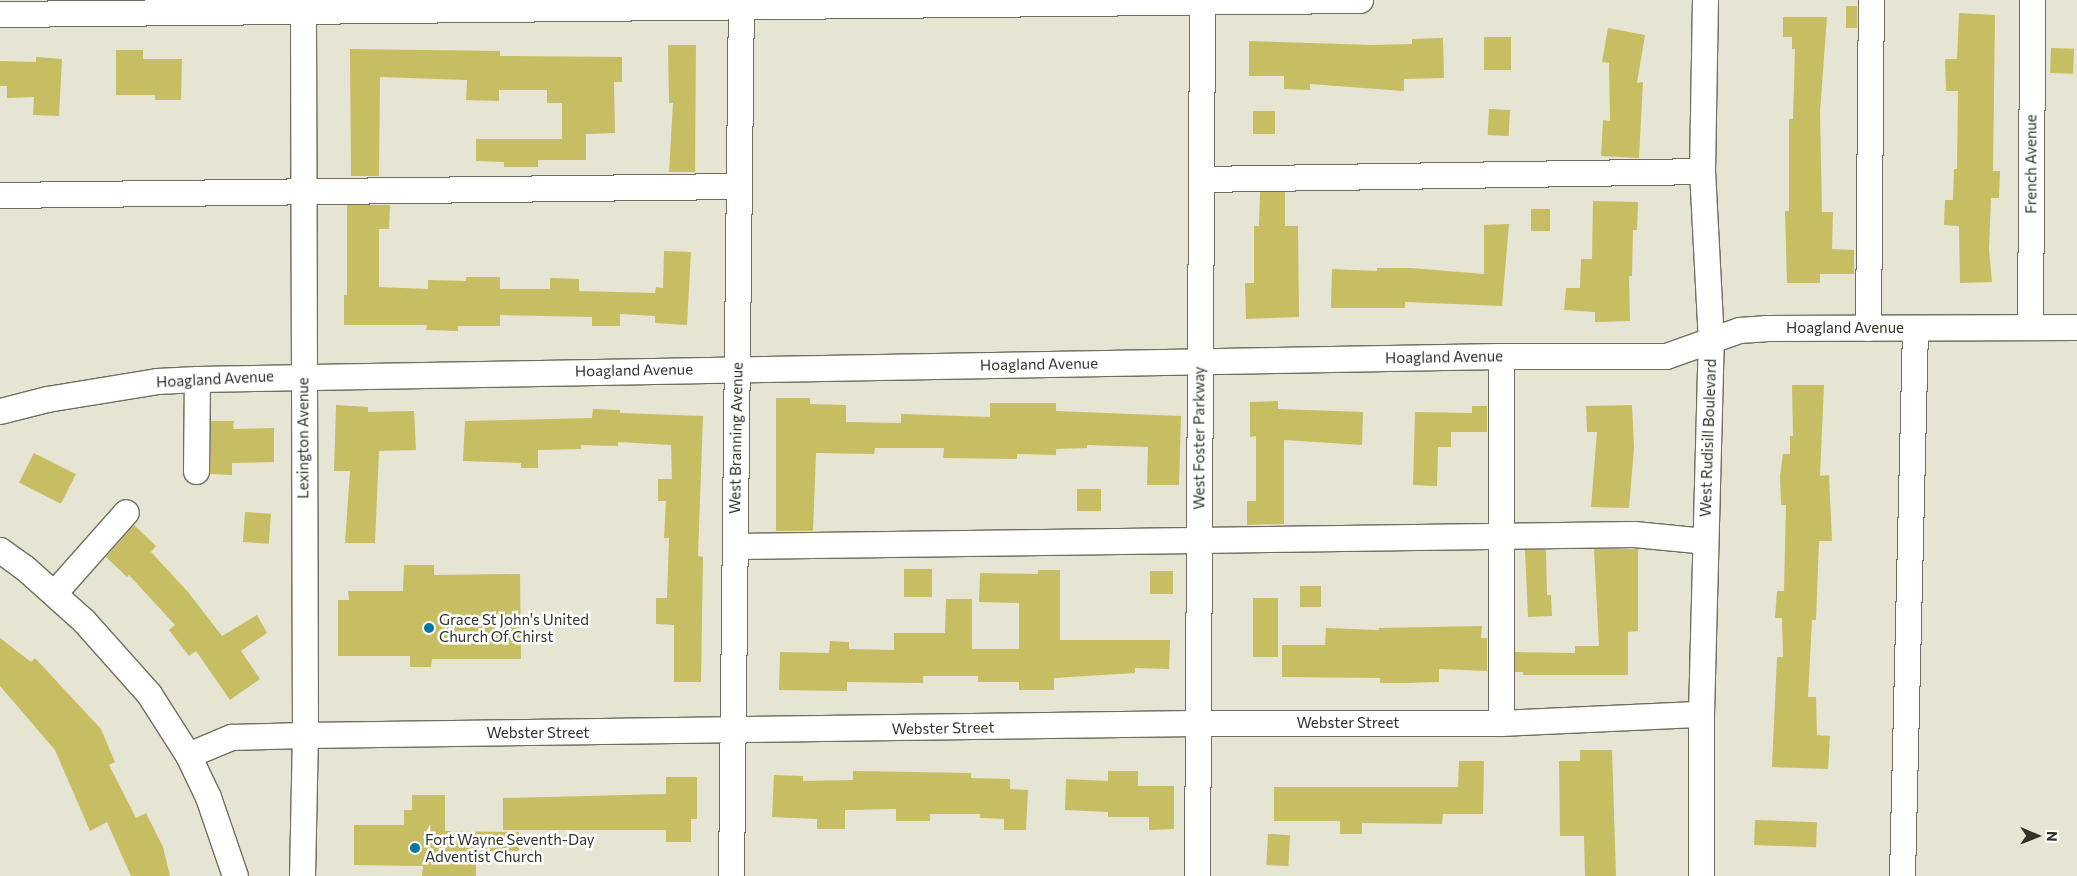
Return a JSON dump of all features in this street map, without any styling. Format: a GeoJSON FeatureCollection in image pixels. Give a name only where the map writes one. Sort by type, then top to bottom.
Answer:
{"type":"FeatureCollection","features":[{"type":"Feature","properties":{"kind":"street"},"geometry":{"type":"LineString","coordinates":[[0,14],[303,6],[1360,0]]}},
{"type":"Feature","properties":{"kind":"street","name":"West Rudisill Boulevard"},"geometry":{"type":"LineString","coordinates":[[1701,876],[1701,714],[1711,342],[1702,171],[1704,0]]}},
{"type":"Feature","properties":{"kind":"street"},"geometry":{"type":"LineString","coordinates":[[1868,328],[1871,0]]}},
{"type":"Feature","properties":{"kind":"street","name":"French Avenue"},"geometry":{"type":"LineString","coordinates":[[2030,327],[2032,0]]}},
{"type":"Feature","properties":{"kind":"street","name":"West Foster Parkway"},"geometry":{"type":"LineString","coordinates":[[1197,876],[1202,1]]}},
{"type":"Feature","properties":{"kind":"street","name":"West Branning Avenue"},"geometry":{"type":"LineString","coordinates":[[731,876],[741,4]]}},
{"type":"Feature","properties":{"kind":"street","name":"Lexington Avenue"},"geometry":{"type":"LineString","coordinates":[[302,876],[305,735],[302,375],[303,6]]}},
{"type":"Feature","properties":{"kind":"street"},"geometry":{"type":"LineString","coordinates":[[1201,179],[1702,171]]}},
{"type":"Feature","properties":{"kind":"street"},"geometry":{"type":"LineString","coordinates":[[0,195],[739,186]]}},
{"type":"Feature","properties":{"kind":"street","name":"Hoagland Avenue"},"geometry":{"type":"LineString","coordinates":[[0,411],[47,399],[148,382],[197,379],[302,375],[1501,356],[1666,356],[1711,342],[1739,330],[2077,327]]}},
{"type":"Feature","properties":{"kind":"street"},"geometry":{"type":"LineString","coordinates":[[1902,876],[1914,328]]}},
{"type":"Feature","properties":{"kind":"street"},"geometry":{"type":"LineString","coordinates":[[1501,356],[1499,538],[1501,723]]}},
{"type":"Feature","properties":{"kind":"street"},"geometry":{"type":"LineString","coordinates":[[196,472],[197,379]]}},
{"type":"Feature","properties":{"kind":"street"},"geometry":{"type":"LineString","coordinates":[[54,593],[126,512]]}},
{"type":"Feature","properties":{"kind":"street"},"geometry":{"type":"LineString","coordinates":[[735,546],[1199,539],[1499,538],[1634,534],[1706,541]]}},
{"type":"Feature","properties":{"kind":"street"},"geometry":{"type":"LineString","coordinates":[[0,550],[54,593],[111,648],[149,694],[188,755],[208,797],[235,876]]}},
{"type":"Feature","properties":{"kind":"street","name":"Webster Street"},"geometry":{"type":"LineString","coordinates":[[188,755],[230,737],[733,732],[1197,723],[1501,723],[1701,714]]}},
{"type":"Feature","properties":{"kind":"building"},"geometry":{"type":"Polygon","coordinates":[[[1846,6],[1857,6],[1857,28],[1846,28],[1846,6]]]}},
{"type":"Feature","properties":{"kind":"building"},"geometry":{"type":"Polygon","coordinates":[[[1959,13],[1995,15],[1993,171],[2000,171],[1999,198],[1991,198],[1989,249],[1992,282],[1960,283],[1959,226],[1944,225],[1945,200],[1953,200],[1954,169],[1957,169],[1958,91],[1946,91],[1945,59],[1957,59],[1959,13]]]}},
{"type":"Feature","properties":{"kind":"building"},"geometry":{"type":"Polygon","coordinates":[[[1783,17],[1827,17],[1820,111],[1822,212],[1833,212],[1832,249],[1854,250],[1854,274],[1820,274],[1820,283],[1787,283],[1785,211],[1789,211],[1789,119],[1793,119],[1795,49],[1792,49],[1792,37],[1783,37],[1783,17]]]}},
{"type":"Feature","properties":{"kind":"building"},"geometry":{"type":"Polygon","coordinates":[[[1608,28],[1645,35],[1637,83],[1643,82],[1639,158],[1601,156],[1603,120],[1610,121],[1609,63],[1602,62],[1608,28]]]}},
{"type":"Feature","properties":{"kind":"building"},"geometry":{"type":"Polygon","coordinates":[[[1484,37],[1511,37],[1511,70],[1484,70],[1484,37]]]}},
{"type":"Feature","properties":{"kind":"building"},"geometry":{"type":"Polygon","coordinates":[[[1443,38],[1444,78],[1404,79],[1404,91],[1310,84],[1310,90],[1284,89],[1284,76],[1249,76],[1249,41],[1373,45],[1412,44],[1412,39],[1443,38]]]}},
{"type":"Feature","properties":{"kind":"building"},"geometry":{"type":"Polygon","coordinates":[[[668,45],[696,45],[695,172],[669,172],[673,103],[669,103],[668,45]]]}},
{"type":"Feature","properties":{"kind":"building"},"geometry":{"type":"Polygon","coordinates":[[[2051,48],[2074,49],[2073,74],[2050,73],[2051,48]]]}},
{"type":"Feature","properties":{"kind":"building"},"geometry":{"type":"Polygon","coordinates":[[[350,49],[500,51],[500,56],[622,57],[622,82],[614,82],[615,133],[586,134],[586,160],[538,160],[538,167],[504,167],[504,162],[476,161],[476,139],[562,139],[562,103],[547,103],[547,90],[499,90],[499,101],[466,100],[467,80],[380,77],[379,176],[351,176],[350,49]]]}},
{"type":"Feature","properties":{"kind":"building"},"geometry":{"type":"Polygon","coordinates":[[[116,50],[143,50],[143,59],[182,59],[181,100],[155,100],[155,95],[116,95],[116,50]]]}},
{"type":"Feature","properties":{"kind":"building"},"geometry":{"type":"Polygon","coordinates":[[[36,57],[62,59],[59,116],[33,115],[34,97],[7,98],[7,86],[0,86],[0,61],[36,62],[36,57]]]}},
{"type":"Feature","properties":{"kind":"building"},"geometry":{"type":"Polygon","coordinates":[[[1489,109],[1510,110],[1509,136],[1488,135],[1489,109]]]}},
{"type":"Feature","properties":{"kind":"building"},"geometry":{"type":"Polygon","coordinates":[[[1253,111],[1275,111],[1275,134],[1253,134],[1253,111]]]}},
{"type":"Feature","properties":{"kind":"building"},"geometry":{"type":"Polygon","coordinates":[[[1260,192],[1285,192],[1285,226],[1298,226],[1299,317],[1246,319],[1245,283],[1254,283],[1254,226],[1259,226],[1260,192]]]}},
{"type":"Feature","properties":{"kind":"building"},"geometry":{"type":"Polygon","coordinates":[[[1593,201],[1638,202],[1637,230],[1633,230],[1632,276],[1629,276],[1630,321],[1595,322],[1595,312],[1564,310],[1566,288],[1580,288],[1581,259],[1592,259],[1593,201]]]}},
{"type":"Feature","properties":{"kind":"building"},"geometry":{"type":"Polygon","coordinates":[[[347,205],[390,205],[389,229],[379,229],[379,287],[428,289],[428,280],[466,281],[466,277],[500,277],[500,289],[550,289],[550,278],[579,279],[579,291],[655,293],[656,287],[663,288],[664,251],[691,252],[687,325],[655,323],[655,316],[620,314],[620,326],[592,326],[592,317],[500,315],[500,326],[458,326],[458,331],[426,330],[427,325],[344,325],[344,295],[347,295],[347,205]]]}},
{"type":"Feature","properties":{"kind":"building"},"geometry":{"type":"Polygon","coordinates":[[[1531,209],[1550,209],[1550,231],[1531,231],[1531,209]]]}},
{"type":"Feature","properties":{"kind":"building"},"geometry":{"type":"Polygon","coordinates":[[[1509,224],[1502,306],[1405,302],[1405,308],[1331,308],[1332,269],[1377,271],[1377,268],[1411,268],[1484,274],[1484,225],[1509,224]]]}},
{"type":"Feature","properties":{"kind":"building"},"geometry":{"type":"Polygon","coordinates":[[[1792,385],[1824,385],[1820,476],[1829,475],[1832,541],[1819,541],[1816,620],[1812,620],[1808,697],[1816,697],[1817,735],[1830,736],[1828,769],[1772,767],[1777,657],[1783,657],[1782,618],[1775,618],[1777,591],[1784,591],[1786,505],[1781,505],[1780,476],[1783,454],[1790,454],[1790,436],[1793,436],[1792,385]]]}},
{"type":"Feature","properties":{"kind":"building"},"geometry":{"type":"Polygon","coordinates":[[[776,398],[810,398],[810,404],[846,405],[846,422],[901,423],[901,414],[990,417],[990,403],[1056,403],[1056,411],[1181,416],[1179,485],[1147,485],[1148,447],[1087,445],[1087,448],[1056,449],[1056,455],[1017,454],[1017,459],[943,458],[944,448],[875,448],[874,454],[816,453],[813,531],[776,531],[776,398]]]}},
{"type":"Feature","properties":{"kind":"building"},"geometry":{"type":"Polygon","coordinates":[[[1278,401],[1278,409],[1363,412],[1362,445],[1284,440],[1284,524],[1247,525],[1247,501],[1256,501],[1256,436],[1250,437],[1250,402],[1278,401]]]}},
{"type":"Feature","properties":{"kind":"building"},"geometry":{"type":"Polygon","coordinates":[[[336,405],[368,407],[368,412],[414,411],[416,450],[379,451],[375,543],[345,543],[350,471],[334,471],[336,405]]]}},
{"type":"Feature","properties":{"kind":"building"},"geometry":{"type":"Polygon","coordinates":[[[1632,405],[1634,448],[1629,508],[1591,507],[1597,432],[1587,432],[1586,406],[1632,405]]]}},
{"type":"Feature","properties":{"kind":"building"},"geometry":{"type":"Polygon","coordinates":[[[1472,406],[1487,406],[1487,432],[1451,432],[1451,447],[1438,447],[1437,486],[1413,485],[1415,412],[1472,413],[1472,406]]]}},
{"type":"Feature","properties":{"kind":"building"},"geometry":{"type":"Polygon","coordinates":[[[593,409],[620,410],[620,413],[703,416],[698,556],[703,557],[701,682],[674,682],[674,625],[656,624],[656,598],[667,598],[669,538],[664,538],[666,501],[658,501],[658,479],[672,479],[671,445],[618,442],[618,446],[581,445],[581,449],[538,450],[538,468],[521,468],[521,463],[463,461],[465,421],[592,418],[593,409]]]}},
{"type":"Feature","properties":{"kind":"building"},"geometry":{"type":"Polygon","coordinates":[[[211,421],[234,421],[233,429],[274,428],[274,462],[232,463],[232,475],[210,474],[211,421]]]}},
{"type":"Feature","properties":{"kind":"building"},"geometry":{"type":"Polygon","coordinates":[[[34,453],[76,474],[61,504],[19,482],[34,453]]]}},
{"type":"Feature","properties":{"kind":"building"},"geometry":{"type":"Polygon","coordinates":[[[1077,489],[1101,489],[1101,511],[1077,511],[1077,489]]]}},
{"type":"Feature","properties":{"kind":"building"},"geometry":{"type":"Polygon","coordinates":[[[245,512],[271,514],[269,544],[243,542],[245,512]]]}},
{"type":"Feature","properties":{"kind":"building"},"geometry":{"type":"Polygon","coordinates":[[[134,525],[156,546],[151,552],[188,592],[222,636],[257,615],[267,633],[241,651],[260,679],[230,700],[196,651],[189,656],[169,630],[175,625],[129,575],[127,577],[106,557],[134,525]]]}},
{"type":"Feature","properties":{"kind":"building"},"geometry":{"type":"Polygon","coordinates":[[[1594,549],[1638,549],[1638,631],[1628,632],[1628,675],[1523,675],[1523,672],[1515,672],[1515,652],[1575,653],[1575,646],[1599,646],[1594,549]]]}},
{"type":"Feature","properties":{"kind":"building"},"geometry":{"type":"Polygon","coordinates":[[[1525,550],[1546,550],[1547,595],[1551,595],[1552,616],[1528,617],[1525,550]]]}},
{"type":"Feature","properties":{"kind":"building","name":"Grace St John's United Church Of Chirst"},"geometry":{"type":"Polygon","coordinates":[[[404,565],[434,565],[434,575],[520,574],[521,659],[432,659],[431,667],[410,667],[410,656],[338,656],[338,600],[349,600],[348,591],[403,591],[404,565]]]}},
{"type":"Feature","properties":{"kind":"building"},"geometry":{"type":"Polygon","coordinates":[[[904,569],[932,569],[932,597],[904,597],[904,569]]]}},
{"type":"Feature","properties":{"kind":"building"},"geometry":{"type":"Polygon","coordinates":[[[1038,570],[1060,570],[1060,640],[1170,640],[1169,669],[1135,668],[1135,673],[1054,678],[1054,690],[1019,690],[1019,682],[978,682],[978,676],[923,676],[923,683],[847,682],[847,691],[779,690],[780,652],[829,653],[830,641],[849,642],[849,649],[894,650],[894,633],[945,633],[946,599],[972,599],[972,649],[1019,649],[1019,603],[979,602],[980,573],[1038,574],[1038,570]]]}},
{"type":"Feature","properties":{"kind":"building"},"geometry":{"type":"Polygon","coordinates":[[[1150,571],[1173,571],[1173,594],[1150,594],[1150,571]]]}},
{"type":"Feature","properties":{"kind":"building"},"geometry":{"type":"Polygon","coordinates":[[[1300,586],[1321,586],[1321,607],[1300,607],[1300,586]]]}},
{"type":"Feature","properties":{"kind":"building"},"geometry":{"type":"Polygon","coordinates":[[[1253,598],[1278,598],[1278,657],[1253,657],[1253,598]]]}},
{"type":"Feature","properties":{"kind":"building"},"geometry":{"type":"Polygon","coordinates":[[[1482,626],[1481,638],[1487,638],[1487,671],[1439,669],[1439,682],[1406,683],[1380,683],[1380,678],[1282,677],[1282,645],[1325,645],[1326,628],[1379,630],[1379,628],[1482,626]]]}},
{"type":"Feature","properties":{"kind":"building"},"geometry":{"type":"Polygon","coordinates":[[[0,638],[31,662],[35,658],[101,729],[115,762],[109,765],[136,818],[146,813],[163,847],[170,876],[131,876],[107,822],[90,831],[55,750],[0,686],[0,638]]]}},
{"type":"Feature","properties":{"kind":"building"},"geometry":{"type":"Polygon","coordinates":[[[1580,750],[1612,750],[1616,876],[1585,876],[1584,836],[1560,836],[1559,761],[1580,761],[1580,750]]]}},
{"type":"Feature","properties":{"kind":"building"},"geometry":{"type":"Polygon","coordinates":[[[1459,761],[1484,761],[1483,814],[1443,814],[1442,824],[1362,823],[1362,834],[1340,834],[1340,821],[1274,821],[1274,787],[1458,787],[1459,761]]]}},
{"type":"Feature","properties":{"kind":"building"},"geometry":{"type":"Polygon","coordinates":[[[853,771],[971,773],[971,778],[1010,779],[1010,789],[1028,790],[1026,830],[1004,830],[1004,819],[980,818],[980,814],[930,814],[930,821],[896,821],[896,809],[845,810],[845,829],[817,829],[817,819],[772,817],[774,775],[803,776],[803,781],[853,780],[853,771]]]}},
{"type":"Feature","properties":{"kind":"building"},"geometry":{"type":"Polygon","coordinates":[[[1108,771],[1138,771],[1138,786],[1174,786],[1174,829],[1149,830],[1149,817],[1108,817],[1108,812],[1065,810],[1066,779],[1108,781],[1108,771]]]}},
{"type":"Feature","properties":{"kind":"building"},"geometry":{"type":"Polygon","coordinates":[[[666,777],[697,777],[697,819],[691,819],[691,842],[666,842],[666,830],[503,830],[503,798],[666,794],[666,777]]]}},
{"type":"Feature","properties":{"kind":"building","name":"Fort Wayne Seventh-Day Adventist Church"},"geometry":{"type":"Polygon","coordinates":[[[412,795],[445,795],[445,831],[519,832],[519,851],[476,852],[476,876],[422,876],[423,866],[354,865],[354,825],[404,825],[404,810],[412,810],[412,795]]]}},
{"type":"Feature","properties":{"kind":"building"},"geometry":{"type":"Polygon","coordinates":[[[1755,820],[1817,822],[1816,847],[1754,845],[1755,820]]]}},
{"type":"Feature","properties":{"kind":"building"},"geometry":{"type":"Polygon","coordinates":[[[1268,834],[1290,835],[1288,866],[1266,865],[1268,834]]]}},
{"type":"Feature","properties":{"kind":"place","name":"Grace St John's United Church Of Chirst"},"geometry":{"type":"Point","coordinates":[429,628]}},
{"type":"Feature","properties":{"kind":"place","name":"Fort Wayne Seventh-Day Adventist Church"},"geometry":{"type":"Point","coordinates":[415,848]}}]}
